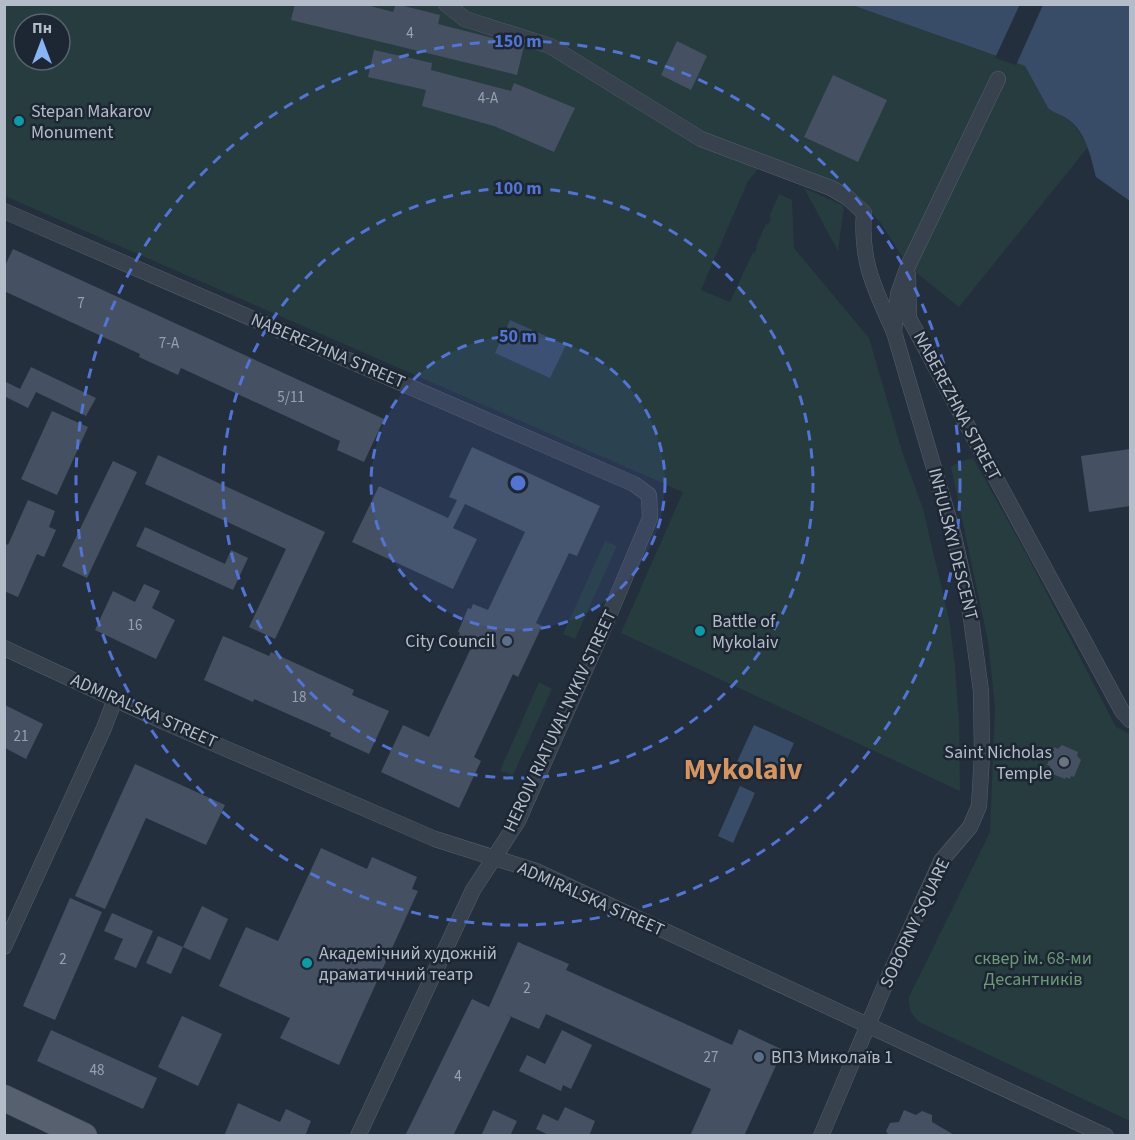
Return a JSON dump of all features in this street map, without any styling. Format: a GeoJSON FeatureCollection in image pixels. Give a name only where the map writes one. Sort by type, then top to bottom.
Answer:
{"type":"FeatureCollection","features":[{"type":"Feature","properties":{"kind":"main road"},"geometry":{"type":"LineString","coordinates":[[4,1098],[84,1136]]}},
{"type":"Feature","properties":{"kind":"street"},"geometry":{"type":"LineString","coordinates":[[446,4],[465,19],[550,46],[701,139],[831,188],[848,198],[864,213],[862,234],[868,274],[894,332]]}},
{"type":"Feature","properties":{"kind":"street","name":"NABEREZHNA STREET"},"geometry":{"type":"LineString","coordinates":[[998,79],[908,266],[909,318],[1122,711],[1131,720]]}},
{"type":"Feature","properties":{"kind":"street","name":"NABEREZHNA STREET"},"geometry":{"type":"LineString","coordinates":[[4,211],[634,484],[649,495]]}},
{"type":"Feature","properties":{"kind":"street","name":"INHULSKYI DESCENT"},"geometry":{"type":"LineString","coordinates":[[908,266],[898,294],[894,332],[954,536],[976,643],[981,691],[982,755],[979,806],[970,827]]}},
{"type":"Feature","properties":{"kind":"street","name":"HEROIV RIATUVAL'NYKIV STREET"},"geometry":{"type":"LineString","coordinates":[[358,1136],[473,890],[515,827],[650,518],[649,495]]}},
{"type":"Feature","properties":{"kind":"street","name":"ADMIRALSKA STREET"},"geometry":{"type":"LineString","coordinates":[[4,648],[435,839],[536,871],[1106,1136]]}},
{"type":"Feature","properties":{"kind":"street"},"geometry":{"type":"LineString","coordinates":[[4,947],[104,728],[115,699]]}},
{"type":"Feature","properties":{"kind":"street","name":"SOBORNY SQUARE"},"geometry":{"type":"LineString","coordinates":[[821,1136],[941,861],[970,827]]}},
{"type":"Feature","properties":{"kind":"green space"},"geometry":{"type":"Polygon","coordinates":[[[4,5],[852,5],[1025,66],[1048,108],[1072,123],[1088,147],[959,307],[908,266],[880,222],[847,189],[804,169],[766,159],[748,181],[701,290],[730,302],[753,252],[755,253],[766,224],[768,225],[779,194],[792,200],[794,248],[869,338],[902,451],[923,509],[949,619],[959,721],[960,791],[621,633],[683,492],[5,196],[4,5]]]}},
{"type":"Feature","properties":{"kind":"green space"},"geometry":{"type":"Polygon","coordinates":[[[804,188],[844,206],[838,251],[804,188]]]}},
{"type":"Feature","properties":{"kind":"green space","name":"сквер ім. 68-ми Десантників"},"geometry":{"type":"Polygon","coordinates":[[[973,458],[1027,555],[1116,727],[1130,734],[1130,1121],[921,1023],[910,1009],[909,997],[990,832],[995,707],[988,641],[951,467],[973,458]]]}},
{"type":"Feature","properties":{"kind":"green space"},"geometry":{"type":"Polygon","coordinates":[[[605,541],[617,546],[575,639],[563,634],[605,541]]]}},
{"type":"Feature","properties":{"kind":"green space"},"geometry":{"type":"Polygon","coordinates":[[[539,682],[552,689],[513,775],[500,771],[539,682]]]}},
{"type":"Feature","properties":{"kind":"water"},"geometry":{"type":"Polygon","coordinates":[[[852,5],[1130,5],[1130,201],[1096,177],[1087,146],[1080,132],[1066,118],[1048,108],[1025,66],[852,5]]]}},
{"type":"Feature","properties":{"kind":"water"},"geometry":{"type":"Polygon","coordinates":[[[510,320],[566,345],[550,378],[495,353],[510,320]]]}},
{"type":"Feature","properties":{"kind":"water"},"geometry":{"type":"Polygon","coordinates":[[[754,725],[794,743],[777,782],[736,764],[754,725]]]}},
{"type":"Feature","properties":{"kind":"water"},"geometry":{"type":"Polygon","coordinates":[[[740,786],[755,793],[733,843],[718,836],[740,786]]]}},
{"type":"Feature","properties":{"kind":"pier"},"geometry":{"type":"Polygon","coordinates":[[[1020,4],[1043,5],[1016,65],[995,58],[1020,4]]]}},
{"type":"Feature","properties":{"kind":"building"},"geometry":{"type":"Polygon","coordinates":[[[295,4],[363,4],[393,12],[396,4],[440,15],[438,24],[524,46],[517,75],[291,20],[295,4]]]}},
{"type":"Feature","properties":{"kind":"building"},"geometry":{"type":"Polygon","coordinates":[[[677,41],[707,56],[691,90],[661,75],[677,41]]]}},
{"type":"Feature","properties":{"kind":"building"},"geometry":{"type":"Polygon","coordinates":[[[374,50],[432,63],[431,70],[511,91],[514,83],[575,108],[554,152],[494,126],[422,106],[426,90],[368,77],[374,50]]]}},
{"type":"Feature","properties":{"kind":"building"},"geometry":{"type":"Polygon","coordinates":[[[833,75],[887,100],[858,162],[804,137],[833,75]]]}},
{"type":"Feature","properties":{"kind":"building"},"geometry":{"type":"Polygon","coordinates":[[[13,249],[384,419],[364,462],[337,450],[340,441],[181,368],[178,375],[139,357],[140,354],[4,291],[4,268],[13,249]]]}},
{"type":"Feature","properties":{"kind":"building"},"geometry":{"type":"Polygon","coordinates":[[[31,367],[96,398],[86,416],[36,392],[28,408],[4,396],[4,381],[20,389],[31,367]]]}},
{"type":"Feature","properties":{"kind":"building"},"geometry":{"type":"Polygon","coordinates":[[[52,411],[88,427],[57,495],[21,479],[52,411]]]}},
{"type":"Feature","properties":{"kind":"building"},"geometry":{"type":"Polygon","coordinates":[[[472,447],[600,506],[577,556],[569,553],[536,623],[542,626],[518,677],[513,674],[474,757],[481,761],[459,808],[381,772],[403,725],[429,737],[472,646],[457,639],[468,608],[471,609],[473,604],[488,610],[525,532],[465,504],[453,528],[477,539],[453,589],[352,542],[379,486],[448,518],[457,500],[449,497],[472,447]]]}},
{"type":"Feature","properties":{"kind":"building"},"geometry":{"type":"Polygon","coordinates":[[[1130,449],[1130,506],[1089,512],[1081,456],[1130,449]]]}},
{"type":"Feature","properties":{"kind":"building"},"geometry":{"type":"Polygon","coordinates":[[[158,455],[325,532],[275,639],[249,627],[286,549],[145,484],[158,455]]]}},
{"type":"Feature","properties":{"kind":"building"},"geometry":{"type":"Polygon","coordinates":[[[113,461],[137,472],[87,578],[62,566],[113,461]]]}},
{"type":"Feature","properties":{"kind":"building"},"geometry":{"type":"Polygon","coordinates":[[[28,500],[55,511],[49,527],[56,530],[44,557],[37,554],[18,597],[4,591],[4,543],[8,545],[28,500]]]}},
{"type":"Feature","properties":{"kind":"building"},"geometry":{"type":"Polygon","coordinates":[[[145,527],[225,564],[231,550],[248,558],[233,590],[136,546],[145,527]]]}},
{"type":"Feature","properties":{"kind":"building"},"geometry":{"type":"Polygon","coordinates":[[[144,584],[160,591],[152,608],[175,620],[156,659],[95,630],[113,591],[135,602],[144,584]]]}},
{"type":"Feature","properties":{"kind":"building"},"geometry":{"type":"Polygon","coordinates":[[[223,636],[269,656],[271,652],[354,690],[352,695],[389,711],[369,754],[330,736],[331,733],[204,680],[223,636]]]}},
{"type":"Feature","properties":{"kind":"building"},"geometry":{"type":"Polygon","coordinates":[[[5,705],[43,724],[26,759],[5,748],[5,705]]]}},
{"type":"Feature","properties":{"kind":"building","name":"Saint Nicholas Temple"},"geometry":{"type":"Polygon","coordinates":[[[1062,745],[1078,752],[1077,756],[1081,760],[1074,777],[1071,776],[1070,779],[1050,773],[1050,766],[1047,765],[1054,747],[1058,749],[1062,745]]]}},
{"type":"Feature","properties":{"kind":"building"},"geometry":{"type":"Polygon","coordinates":[[[135,764],[225,805],[206,845],[146,818],[105,909],[75,896],[135,764]]]}},
{"type":"Feature","properties":{"kind":"building","name":"Академічний художній драматичний театр"},"geometry":{"type":"Polygon","coordinates":[[[321,848],[367,869],[372,857],[417,877],[412,889],[418,891],[339,1065],[280,1038],[290,1018],[219,986],[246,927],[278,941],[321,848]]]}},
{"type":"Feature","properties":{"kind":"building"},"geometry":{"type":"Polygon","coordinates":[[[70,898],[102,912],[55,1020],[23,1006],[70,898]]]}},
{"type":"Feature","properties":{"kind":"building"},"geometry":{"type":"Polygon","coordinates":[[[202,906],[228,919],[210,960],[183,947],[202,906]]]}},
{"type":"Feature","properties":{"kind":"building"},"geometry":{"type":"Polygon","coordinates":[[[112,913],[153,931],[136,968],[114,959],[123,939],[104,931],[112,913]]]}},
{"type":"Feature","properties":{"kind":"building"},"geometry":{"type":"Polygon","coordinates":[[[158,936],[183,947],[171,974],[146,963],[158,936]]]}},
{"type":"Feature","properties":{"kind":"building"},"geometry":{"type":"Polygon","coordinates":[[[518,942],[569,964],[566,970],[732,1045],[739,1029],[783,1050],[744,1136],[690,1136],[711,1089],[546,1014],[539,1029],[505,1014],[511,1017],[453,1136],[405,1136],[472,999],[489,1007],[518,942]]]}},
{"type":"Feature","properties":{"kind":"building"},"geometry":{"type":"Polygon","coordinates":[[[182,1016],[222,1034],[198,1086],[158,1067],[182,1016]]]}},
{"type":"Feature","properties":{"kind":"building"},"geometry":{"type":"Polygon","coordinates":[[[51,1030],[157,1078],[143,1109],[37,1061],[51,1030]]]}},
{"type":"Feature","properties":{"kind":"building"},"geometry":{"type":"Polygon","coordinates":[[[562,1030],[592,1045],[571,1089],[563,1085],[561,1091],[519,1071],[527,1055],[545,1064],[562,1030]]]}},
{"type":"Feature","properties":{"kind":"building"},"geometry":{"type":"Polygon","coordinates":[[[238,1103],[280,1122],[286,1109],[311,1121],[305,1136],[224,1136],[238,1103]]]}},
{"type":"Feature","properties":{"kind":"building"},"geometry":{"type":"Polygon","coordinates":[[[565,1107],[595,1121],[589,1136],[551,1136],[536,1129],[543,1114],[558,1121],[565,1107]]]}},
{"type":"Feature","properties":{"kind":"building"},"geometry":{"type":"Polygon","coordinates":[[[493,1110],[517,1121],[510,1136],[481,1136],[493,1110]]]}},
{"type":"Feature","properties":{"kind":"building"},"geometry":{"type":"Polygon","coordinates":[[[904,1110],[916,1115],[922,1111],[932,1115],[932,1122],[956,1136],[889,1136],[886,1131],[890,1123],[899,1122],[904,1110]]]}},
{"type":"Feature","properties":{"kind":"place","name":"Stepan Makarov Monument"},"geometry":{"type":"Point","coordinates":[19,121]}},
{"type":"Feature","properties":{"kind":"place","name":"Battle of Mykolaiv"},"geometry":{"type":"Point","coordinates":[700,631]}},
{"type":"Feature","properties":{"kind":"place","name":"City Council"},"geometry":{"type":"Point","coordinates":[507,641]}},
{"type":"Feature","properties":{"kind":"place","name":"Saint Nicholas Temple"},"geometry":{"type":"Point","coordinates":[1064,762]}},
{"type":"Feature","properties":{"kind":"place","name":"Академічний художній драматичний театр"},"geometry":{"type":"Point","coordinates":[307,963]}},
{"type":"Feature","properties":{"kind":"place","name":"ВПЗ Миколаїв 1"},"geometry":{"type":"Point","coordinates":[759,1057]}},
{"type":"Feature","properties":{"kind":"district","name":"Mykolaiv"},"geometry":{"type":"Point","coordinates":[743,769]}}]}
